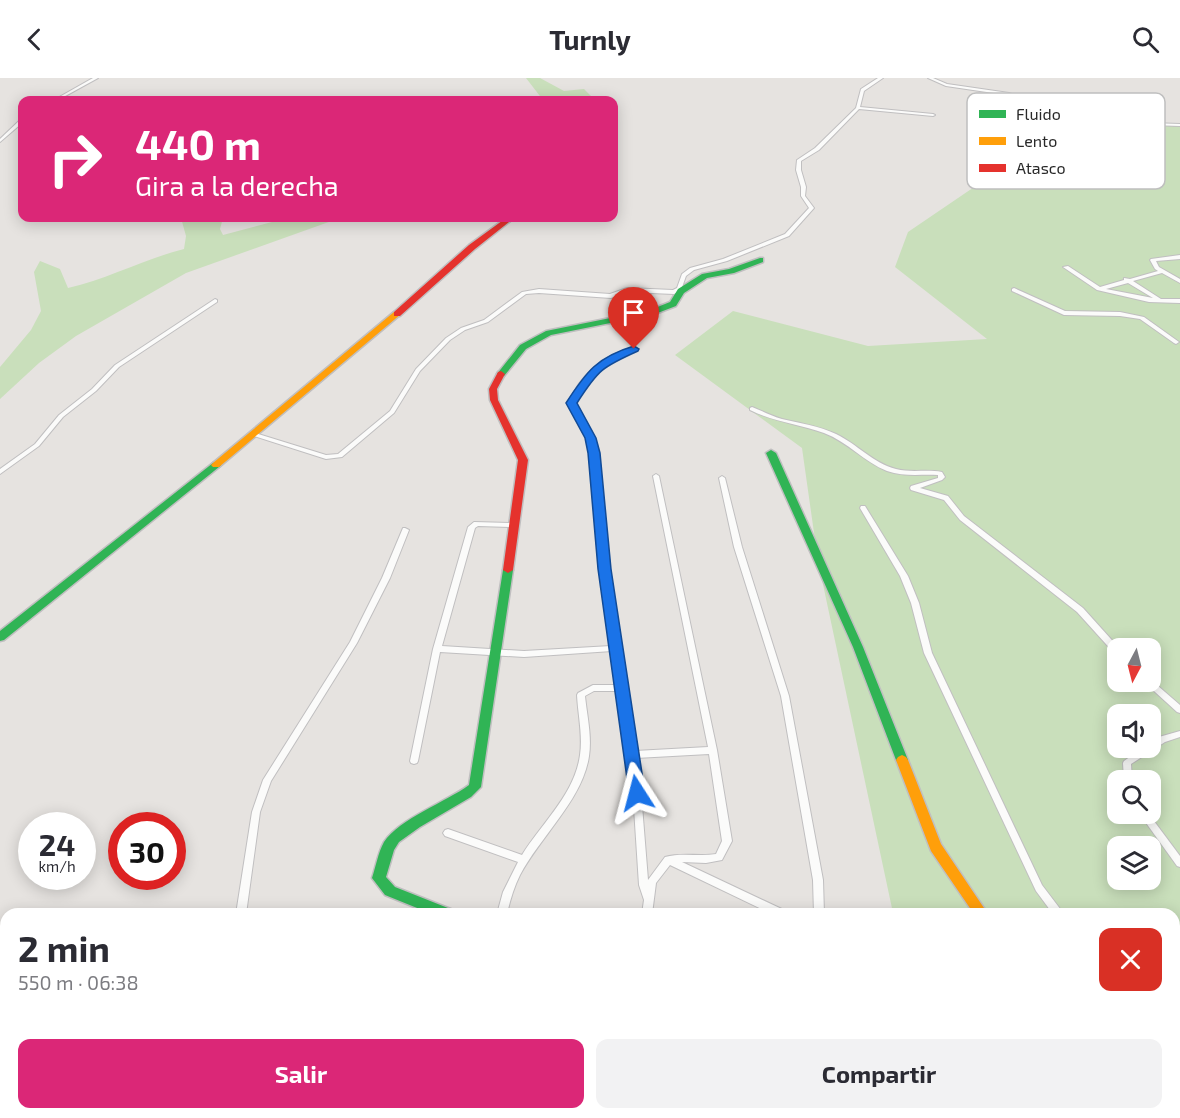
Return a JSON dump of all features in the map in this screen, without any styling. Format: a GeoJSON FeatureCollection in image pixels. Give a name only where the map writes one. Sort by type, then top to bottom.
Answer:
{"type":"FeatureCollection","features":[{"type":"Feature","properties":{"kind":"street"},"geometry":{"type":"LineString","coordinates":[[63,96],[96,78]]}},
{"type":"Feature","properties":{"kind":"street"},"geometry":{"type":"LineString","coordinates":[[433,908],[390,891],[380,878],[382,864],[390,844],[430,814],[462,799],[475,787],[480,767],[523,460],[505,418],[494,400],[493,389],[506,365],[523,347],[549,333],[652,312],[673,304],[684,275],[692,268],[725,260],[791,232],[812,208],[803,196],[805,189],[800,178],[799,160],[817,149],[858,108],[862,90],[881,78]]}},
{"type":"Feature","properties":{"kind":"street"},"geometry":{"type":"LineString","coordinates":[[930,78],[946,84],[1002,93]]}},
{"type":"Feature","properties":{"kind":"street"},"geometry":{"type":"LineString","coordinates":[[858,108],[933,115]]}},
{"type":"Feature","properties":{"kind":"street"},"geometry":{"type":"LineString","coordinates":[[1165,124],[1180,125]]}},
{"type":"Feature","properties":{"kind":"street"},"geometry":{"type":"LineString","coordinates":[[0,141],[18,125]]}},
{"type":"Feature","properties":{"kind":"street"},"geometry":{"type":"LineString","coordinates":[[0,638],[166,507],[366,341],[472,247],[505,222]]}},
{"type":"Feature","properties":{"kind":"street"},"geometry":{"type":"LineString","coordinates":[[1180,257],[1156,258],[1154,263],[1180,281]]}},
{"type":"Feature","properties":{"kind":"street"},"geometry":{"type":"LineString","coordinates":[[253,434],[326,458],[340,456],[392,412],[418,370],[448,339],[463,329],[490,318],[524,293],[578,292],[611,296],[627,290],[677,292],[705,276],[731,271],[760,260]]}},
{"type":"Feature","properties":{"kind":"street"},"geometry":{"type":"LineString","coordinates":[[1066,267],[1099,289],[1120,295],[1161,301],[1180,300]]}},
{"type":"Feature","properties":{"kind":"street"},"geometry":{"type":"LineString","coordinates":[[1099,289],[1126,279],[1164,271]]}},
{"type":"Feature","properties":{"kind":"street"},"geometry":{"type":"LineString","coordinates":[[1126,279],[1161,301]]}},
{"type":"Feature","properties":{"kind":"street"},"geometry":{"type":"LineString","coordinates":[[1014,290],[1064,313],[1120,314],[1142,318],[1179,344]]}},
{"type":"Feature","properties":{"kind":"street"},"geometry":{"type":"LineString","coordinates":[[0,472],[38,445],[61,416],[94,390],[117,366],[215,301]]}},
{"type":"Feature","properties":{"kind":"street"},"geometry":{"type":"LineString","coordinates":[[634,349],[597,367],[582,384],[572,403],[590,438],[594,453],[604,569],[618,648],[637,793],[644,885],[649,900]]}},
{"type":"Feature","properties":{"kind":"street"},"geometry":{"type":"LineString","coordinates":[[752,409],[768,417],[788,419],[827,431],[862,456],[897,472],[940,473],[942,477],[940,479],[913,488],[946,498],[962,518],[1080,610],[1107,640]]}},
{"type":"Feature","properties":{"kind":"street"},"geometry":{"type":"LineString","coordinates":[[771,453],[858,647],[936,847],[978,908]]}},
{"type":"Feature","properties":{"kind":"street"},"geometry":{"type":"LineString","coordinates":[[648,908],[652,882],[668,860],[681,857],[705,861],[720,857],[728,841],[713,750],[656,476]]}},
{"type":"Feature","properties":{"kind":"street"},"geometry":{"type":"LineString","coordinates":[[722,478],[738,547],[785,696],[818,880],[819,908]]}},
{"type":"Feature","properties":{"kind":"street"},"geometry":{"type":"LineString","coordinates":[[864,508],[904,576],[915,603],[928,653],[1029,868],[1039,888],[1054,908]]}},
{"type":"Feature","properties":{"kind":"street"},"geometry":{"type":"LineString","coordinates":[[414,761],[437,649],[472,527],[477,524],[514,525]]}},
{"type":"Feature","properties":{"kind":"street"},"geometry":{"type":"LineString","coordinates":[[242,908],[256,812],[267,780],[353,643],[386,578],[405,530]]}},
{"type":"Feature","properties":{"kind":"street"},"geometry":{"type":"LineString","coordinates":[[437,649],[524,654],[618,648]]}},
{"type":"Feature","properties":{"kind":"street"},"geometry":{"type":"LineString","coordinates":[[506,908],[521,859],[562,803],[580,771],[586,745],[581,695],[593,688],[623,688]]}},
{"type":"Feature","properties":{"kind":"street"},"geometry":{"type":"LineString","coordinates":[[1160,692],[1180,710]]}},
{"type":"Feature","properties":{"kind":"street"},"geometry":{"type":"LineString","coordinates":[[1161,740],[1180,734]]}},
{"type":"Feature","properties":{"kind":"street"},"geometry":{"type":"LineString","coordinates":[[631,755],[713,750]]}},
{"type":"Feature","properties":{"kind":"street"},"geometry":{"type":"LineString","coordinates":[[1127,770],[1127,763],[1134,758]]}},
{"type":"Feature","properties":{"kind":"street"},"geometry":{"type":"LineString","coordinates":[[1151,824],[1180,863]]}},
{"type":"Feature","properties":{"kind":"street"},"geometry":{"type":"LineString","coordinates":[[448,832],[521,859]]}},
{"type":"Feature","properties":{"kind":"street"},"geometry":{"type":"LineString","coordinates":[[668,860],[770,908]]}},
{"type":"Feature","properties":{"kind":"green space"},"geometry":{"type":"Polygon","coordinates":[[[526,78],[540,78],[564,91],[584,89],[591,96],[540,96],[526,78]]]}},
{"type":"Feature","properties":{"kind":"green space"},"geometry":{"type":"Polygon","coordinates":[[[1180,124],[1180,908],[892,908],[818,561],[802,448],[675,355],[733,311],[868,346],[987,339],[895,267],[908,232],[971,189],[1165,189],[1165,126],[1180,124]]]}},
{"type":"Feature","properties":{"kind":"green space"},"geometry":{"type":"Polygon","coordinates":[[[182,222],[222,222],[220,229],[223,235],[272,222],[329,222],[186,273],[76,336],[39,363],[0,399],[0,367],[31,330],[41,311],[34,272],[40,261],[60,269],[68,288],[184,249],[186,236],[182,222]]]}},
{"type":"Feature","properties":{"kind":"traffic: fast"},"geometry":{"type":"LineString","coordinates":[[501,374],[523,347],[549,333],[652,312],[673,304],[681,291],[705,276],[731,271],[760,260]]}},
{"type":"Feature","properties":{"kind":"traffic: fast"},"geometry":{"type":"LineString","coordinates":[[771,453],[858,647],[902,760]]}},
{"type":"Feature","properties":{"kind":"traffic: fast"},"geometry":{"type":"LineString","coordinates":[[0,637],[216,465]]}},
{"type":"Feature","properties":{"kind":"traffic: fast"},"geometry":{"type":"LineString","coordinates":[[433,908],[390,891],[379,878],[387,850],[395,839],[416,823],[475,787],[508,570]]}},
{"type":"Feature","properties":{"kind":"traffic: slow"},"geometry":{"type":"LineString","coordinates":[[216,465],[397,314]]}},
{"type":"Feature","properties":{"kind":"traffic: slow"},"geometry":{"type":"LineString","coordinates":[[902,760],[936,847],[978,908]]}},
{"type":"Feature","properties":{"kind":"traffic: jam"},"geometry":{"type":"LineString","coordinates":[[397,314],[472,247],[505,222]]}},
{"type":"Feature","properties":{"kind":"traffic: jam"},"geometry":{"type":"LineString","coordinates":[[501,374],[493,389],[494,400],[523,460],[508,570]]}},
{"type":"Feature","properties":{"kind":"route"},"geometry":{"type":"LineString","coordinates":[[634,349],[602,363],[591,372],[573,397],[572,403],[573,409],[590,438],[594,453],[604,569],[618,648],[637,793]]}}]}
